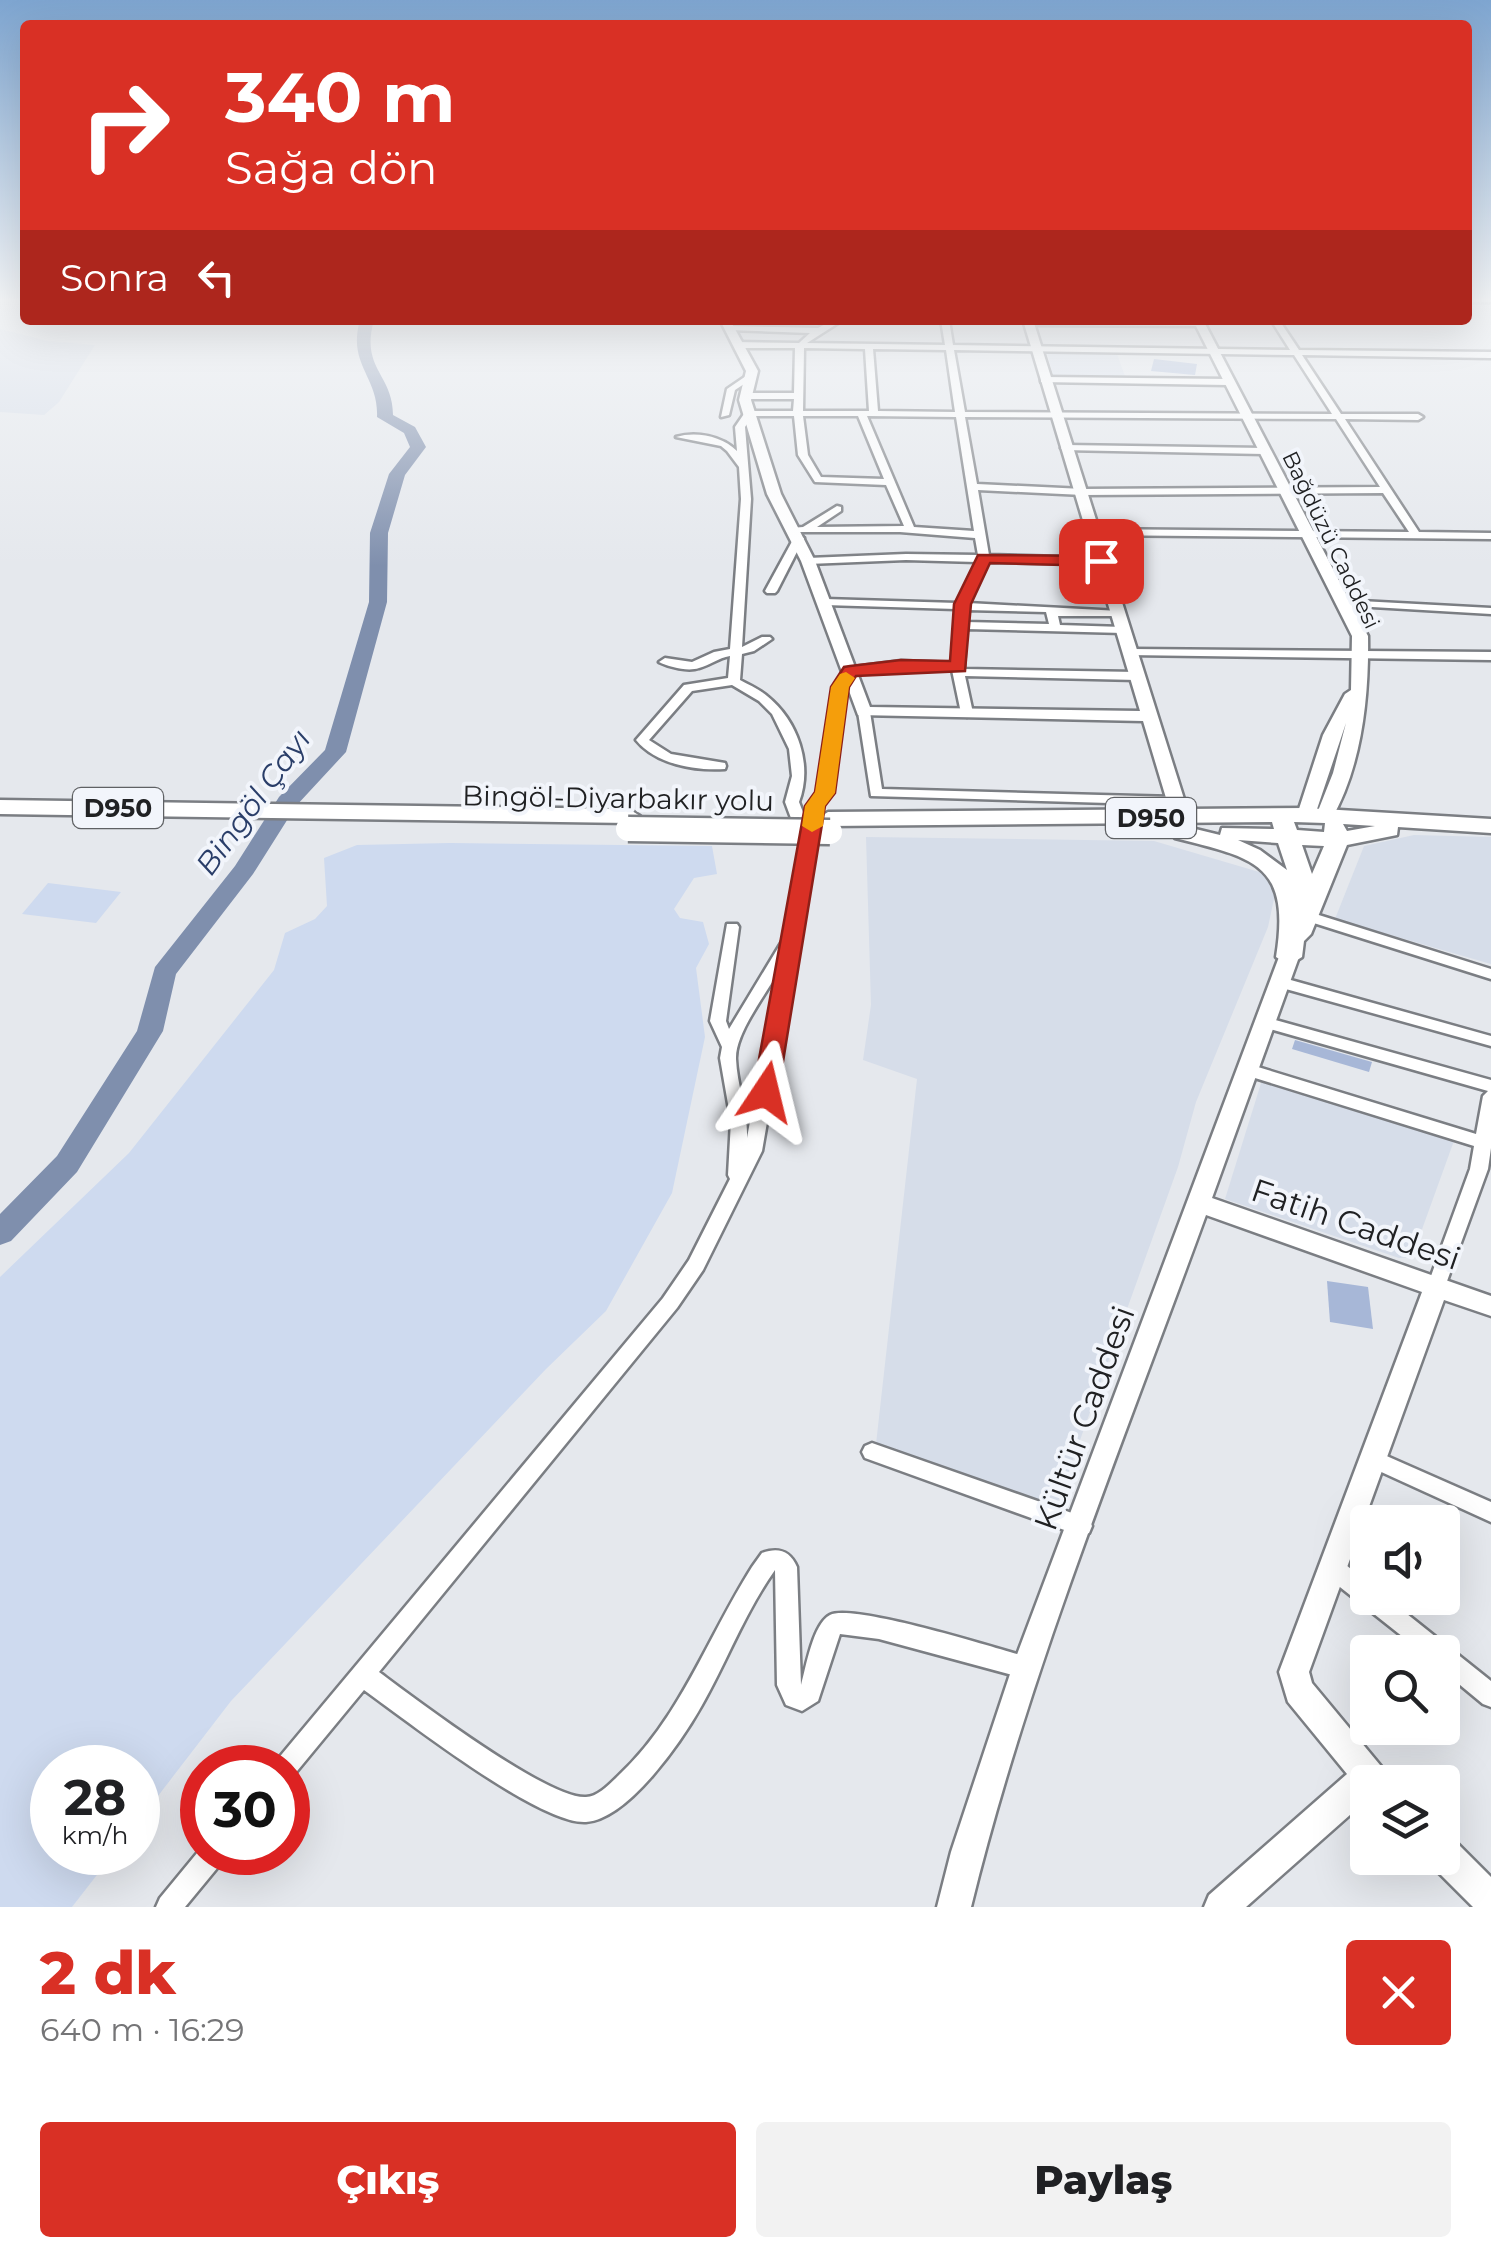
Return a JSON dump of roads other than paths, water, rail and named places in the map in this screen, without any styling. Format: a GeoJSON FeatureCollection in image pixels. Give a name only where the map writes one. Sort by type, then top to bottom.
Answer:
{"type":"FeatureCollection","features":[{"type":"Feature","properties":{"kind":"main road","name":"Bingöl-Diyarbakır yolu"},"geometry":{"type":"LineString","coordinates":[[0,807],[234,815]]}},
{"type":"Feature","properties":{"kind":"main road","name":"Bingöl-Diyarbakır yolu"},"geometry":{"type":"LineString","coordinates":[[1283,826],[1316,815],[1482,826]]}},
{"type":"Feature","properties":{"kind":"main road"},"geometry":{"type":"LineString","coordinates":[[1284,969],[1338,840],[1316,815]]}},
{"type":"Feature","properties":{"kind":"main road","name":"Bingöl-Diyarbakır yolu"},"geometry":{"type":"LineString","coordinates":[[0,818],[338,816],[829,826],[1180,817],[1283,826],[1338,840],[1387,830],[1482,826]]}},
{"type":"Feature","properties":{"kind":"main road"},"geometry":{"type":"LineString","coordinates":[[1180,817],[1276,871],[1284,881],[1294,910],[1284,969]]}},
{"type":"Feature","properties":{"kind":"main road"},"geometry":{"type":"LineString","coordinates":[[1283,826],[1304,884],[1284,969]]}},
{"type":"Feature","properties":{"kind":"street"},"geometry":{"type":"LineString","coordinates":[[724,414],[732,388]]}},
{"type":"Feature","properties":{"kind":"street"},"geometry":{"type":"LineString","coordinates":[[748,388],[745,396],[749,413],[774,494],[800,533],[864,712],[876,793],[1180,817],[1047,388]]}},
{"type":"Feature","properties":{"kind":"street"},"geometry":{"type":"LineString","coordinates":[[798,388],[804,456],[818,480],[890,482]]}},
{"type":"Feature","properties":{"kind":"street"},"geometry":{"type":"LineString","coordinates":[[872,388],[874,412]]}},
{"type":"Feature","properties":{"kind":"street"},"geometry":{"type":"LineString","coordinates":[[958,388],[984,558],[962,604],[959,669],[966,712]]}},
{"type":"Feature","properties":{"kind":"street","name":"Bağdüzü Caddesi"},"geometry":{"type":"LineString","coordinates":[[1231,388],[1360,636],[1363,675],[1344,776],[1316,815]]}},
{"type":"Feature","properties":{"kind":"street"},"geometry":{"type":"LineString","coordinates":[[1318,388],[1416,535]]}},
{"type":"Feature","properties":{"kind":"street"},"geometry":{"type":"LineString","coordinates":[[745,396],[798,396]]}},
{"type":"Feature","properties":{"kind":"street"},"geometry":{"type":"LineString","coordinates":[[749,413],[1418,417]]}},
{"type":"Feature","properties":{"kind":"street"},"geometry":{"type":"LineString","coordinates":[[734,681],[745,473],[740,426],[749,413]]}},
{"type":"Feature","properties":{"kind":"street"},"geometry":{"type":"LineString","coordinates":[[861,413],[910,529]]}},
{"type":"Feature","properties":{"kind":"street"},"geometry":{"type":"LineString","coordinates":[[680,438],[730,446],[745,473]]}},
{"type":"Feature","properties":{"kind":"street"},"geometry":{"type":"LineString","coordinates":[[1066,448],[1264,451]]}},
{"type":"Feature","properties":{"kind":"street"},"geometry":{"type":"LineString","coordinates":[[975,487],[1082,492],[1386,490]]}},
{"type":"Feature","properties":{"kind":"street"},"geometry":{"type":"LineString","coordinates":[[771,592],[800,533],[837,508]]}},
{"type":"Feature","properties":{"kind":"street"},"geometry":{"type":"LineString","coordinates":[[876,529],[882,558]]}},
{"type":"Feature","properties":{"kind":"street"},"geometry":{"type":"LineString","coordinates":[[800,533],[910,529],[981,535]]}},
{"type":"Feature","properties":{"kind":"street"},"geometry":{"type":"LineString","coordinates":[[1091,532],[1491,536]]}},
{"type":"Feature","properties":{"kind":"street"},"geometry":{"type":"LineString","coordinates":[[808,561],[1101,561]]}},
{"type":"Feature","properties":{"kind":"street"},"geometry":{"type":"LineString","coordinates":[[824,602],[962,604],[1120,614]]}},
{"type":"Feature","properties":{"kind":"street"},"geometry":{"type":"LineString","coordinates":[[1342,603],[1491,611]]}},
{"type":"Feature","properties":{"kind":"street"},"geometry":{"type":"LineString","coordinates":[[1052,612],[1055,628]]}},
{"type":"Feature","properties":{"kind":"street"},"geometry":{"type":"LineString","coordinates":[[960,626],[1123,630]]}},
{"type":"Feature","properties":{"kind":"street"},"geometry":{"type":"LineString","coordinates":[[664,662],[694,666],[766,639]]}},
{"type":"Feature","properties":{"kind":"street"},"geometry":{"type":"LineString","coordinates":[[1132,653],[1491,656]]}},
{"type":"Feature","properties":{"kind":"street"},"geometry":{"type":"LineString","coordinates":[[850,671],[901,666],[1137,676]]}},
{"type":"Feature","properties":{"kind":"street"},"geometry":{"type":"LineString","coordinates":[[304,1745],[670,1303],[696,1265],[753,1151],[815,806],[824,793],[840,687],[850,671]]}},
{"type":"Feature","properties":{"kind":"street"},"geometry":{"type":"LineString","coordinates":[[720,766],[668,756],[649,749],[642,740],[688,688],[734,681],[764,699],[790,734],[800,788],[792,802],[810,850]]}},
{"type":"Feature","properties":{"kind":"street"},"geometry":{"type":"LineString","coordinates":[[864,712],[1150,716]]}},
{"type":"Feature","properties":{"kind":"street"},"geometry":{"type":"LineString","coordinates":[[1306,916],[1491,974]]}},
{"type":"Feature","properties":{"kind":"street"},"geometry":{"type":"LineString","coordinates":[[732,927],[718,1021],[730,1048],[739,1121],[737,1184]]}},
{"type":"Feature","properties":{"kind":"street"},"geometry":{"type":"LineString","coordinates":[[730,1048],[740,1020],[793,936]]}},
{"type":"Feature","properties":{"kind":"street"},"geometry":{"type":"LineString","coordinates":[[1284,969],[1491,1042]]}},
{"type":"Feature","properties":{"kind":"street","name":"Kültür Caddesi"},"geometry":{"type":"LineString","coordinates":[[954,1907],[1028,1668],[1284,969]]}},
{"type":"Feature","properties":{"kind":"street"},"geometry":{"type":"LineString","coordinates":[[1265,1022],[1491,1086]]}},
{"type":"Feature","properties":{"kind":"street"},"geometry":{"type":"LineString","coordinates":[[1248,1070],[1484,1143]]}},
{"type":"Feature","properties":{"kind":"street"},"geometry":{"type":"LineString","coordinates":[[1359,1765],[1299,1691],[1294,1672],[1479,1169],[1491,1096]]}},
{"type":"Feature","properties":{"kind":"street","name":"Fatih Caddesi"},"geometry":{"type":"LineString","coordinates":[[1199,1203],[1491,1306]]}},
{"type":"Feature","properties":{"kind":"street"},"geometry":{"type":"LineString","coordinates":[[872,1452],[1081,1526]]}},
{"type":"Feature","properties":{"kind":"street"},"geometry":{"type":"LineString","coordinates":[[1374,1459],[1491,1512]]}},
{"type":"Feature","properties":{"kind":"street"},"geometry":{"type":"LineString","coordinates":[[362,1674],[466,1749],[554,1802],[566,1809],[588,1810],[635,1779],[687,1709],[770,1560],[780,1560],[786,1567],[789,1685],[794,1698],[802,1700],[810,1693],[828,1631],[836,1622],[879,1628],[1028,1668]]}},
{"type":"Feature","properties":{"kind":"street"},"geometry":{"type":"LineString","coordinates":[[1334,1569],[1350,1582]]}},
{"type":"Feature","properties":{"kind":"street"},"geometry":{"type":"LineString","coordinates":[[1392,1615],[1417,1635]]}},
{"type":"Feature","properties":{"kind":"street"},"geometry":{"type":"LineString","coordinates":[[1460,1670],[1491,1696]]}},
{"type":"Feature","properties":{"kind":"street"},"geometry":{"type":"LineString","coordinates":[[1221,1907],[1350,1798]]}},
{"type":"Feature","properties":{"kind":"street"},"geometry":{"type":"LineString","coordinates":[[1460,1870],[1491,1901]]}},
{"type":"Feature","properties":{"kind":"street"},"geometry":{"type":"LineString","coordinates":[[169,1907],[195,1875]]}},
{"type":"Feature","properties":{"kind":"waterway","name":"Bingöl Çayı"},"geometry":{"type":"LineString","coordinates":[[0,1233],[67,1164],[150,1031],[164,973],[245,869],[287,802],[335,752],[378,602],[379,533],[397,474],[418,447],[410,430],[385,417],[380,388]]}}]}
